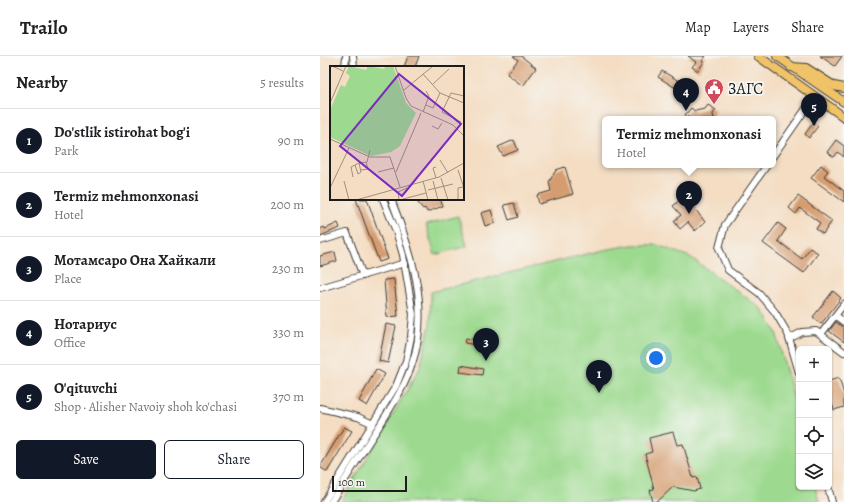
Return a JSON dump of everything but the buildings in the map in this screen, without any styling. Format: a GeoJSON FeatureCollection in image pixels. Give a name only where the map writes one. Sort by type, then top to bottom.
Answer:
{"type":"FeatureCollection","features":[{"type":"Feature","properties":{"kind":"main road"},"geometry":{"type":"LineString","coordinates":[[758,56],[843,116]]}},
{"type":"Feature","properties":{"kind":"main road"},"geometry":{"type":"LineString","coordinates":[[777,56],[820,87],[844,102]]}},
{"type":"Feature","properties":{"kind":"main road"},"geometry":{"type":"LineString","coordinates":[[791,67],[806,68],[834,86],[844,88]]}},
{"type":"Feature","properties":{"kind":"main road"},"geometry":{"type":"LineString","coordinates":[[814,96],[815,90],[820,87]]}},
{"type":"Feature","properties":{"kind":"street"},"geometry":{"type":"LineString","coordinates":[[345,66],[346,56]]}},
{"type":"Feature","properties":{"kind":"street"},"geometry":{"type":"LineString","coordinates":[[353,56],[354,66]]}},
{"type":"Feature","properties":{"kind":"street"},"geometry":{"type":"LineString","coordinates":[[776,152],[814,96]]}},
{"type":"Feature","properties":{"kind":"street"},"geometry":{"type":"LineString","coordinates":[[765,168],[725,225],[719,248],[728,270],[759,293],[775,312],[789,339],[796,363]]}},
{"type":"Feature","properties":{"kind":"street"},"geometry":{"type":"LineString","coordinates":[[324,502],[396,386],[406,361],[411,337],[413,314],[405,263],[406,254],[383,200]]}},
{"type":"Feature","properties":{"kind":"street"},"geometry":{"type":"LineString","coordinates":[[331,502],[403,388],[413,364],[418,340],[420,316],[418,289],[406,254],[391,200]]}},
{"type":"Feature","properties":{"kind":"street"},"geometry":{"type":"LineString","coordinates":[[320,240],[347,233],[363,276]]}},
{"type":"Feature","properties":{"kind":"street"},"geometry":{"type":"LineString","coordinates":[[320,288],[405,263]]}},
{"type":"Feature","properties":{"kind":"street"},"geometry":{"type":"LineString","coordinates":[[820,334],[836,316],[844,304]]}},
{"type":"Feature","properties":{"kind":"street"},"geometry":{"type":"LineString","coordinates":[[836,316],[844,322]]}},
{"type":"Feature","properties":{"kind":"street"},"geometry":{"type":"LineString","coordinates":[[789,339],[802,332],[816,331],[844,352]]}},
{"type":"Feature","properties":{"kind":"street"},"geometry":{"type":"LineString","coordinates":[[320,408],[358,418],[372,424]]}},
{"type":"Feature","properties":{"kind":"street"},"geometry":{"type":"LineString","coordinates":[[829,490],[832,502]]}},
{"type":"Feature","properties":{"kind":"green space"},"geometry":{"type":"Polygon","coordinates":[[[458,216],[467,246],[435,255],[426,225],[458,216]]]}},
{"type":"Feature","properties":{"kind":"green space"},"geometry":{"type":"Polygon","coordinates":[[[632,245],[657,245],[690,257],[762,309],[776,332],[796,407],[796,490],[816,490],[819,502],[341,502],[420,368],[430,325],[431,292],[603,250],[632,245]]]}},
{"type":"Feature","properties":{"kind":"place","name":"ЗАГС"},"geometry":{"type":"Point","coordinates":[714,105]}},
{"type":"Feature","properties":{"kind":"place","name":"Нотариус"},"geometry":{"type":"Point","coordinates":[686,111]}},
{"type":"Feature","properties":{"kind":"place","name":"O'qituvchi"},"geometry":{"type":"Point","coordinates":[814,126]}},
{"type":"Feature","properties":{"kind":"place","name":"Termiz mehmonxonasi"},"geometry":{"type":"Point","coordinates":[689,214]}},
{"type":"Feature","properties":{"kind":"place","name":"Мотамсаро Она Хайкали"},"geometry":{"type":"Point","coordinates":[486,361]}},
{"type":"Feature","properties":{"kind":"place","name":"Do'stlik istirohat bog'i"},"geometry":{"type":"Point","coordinates":[599,393]}}]}
